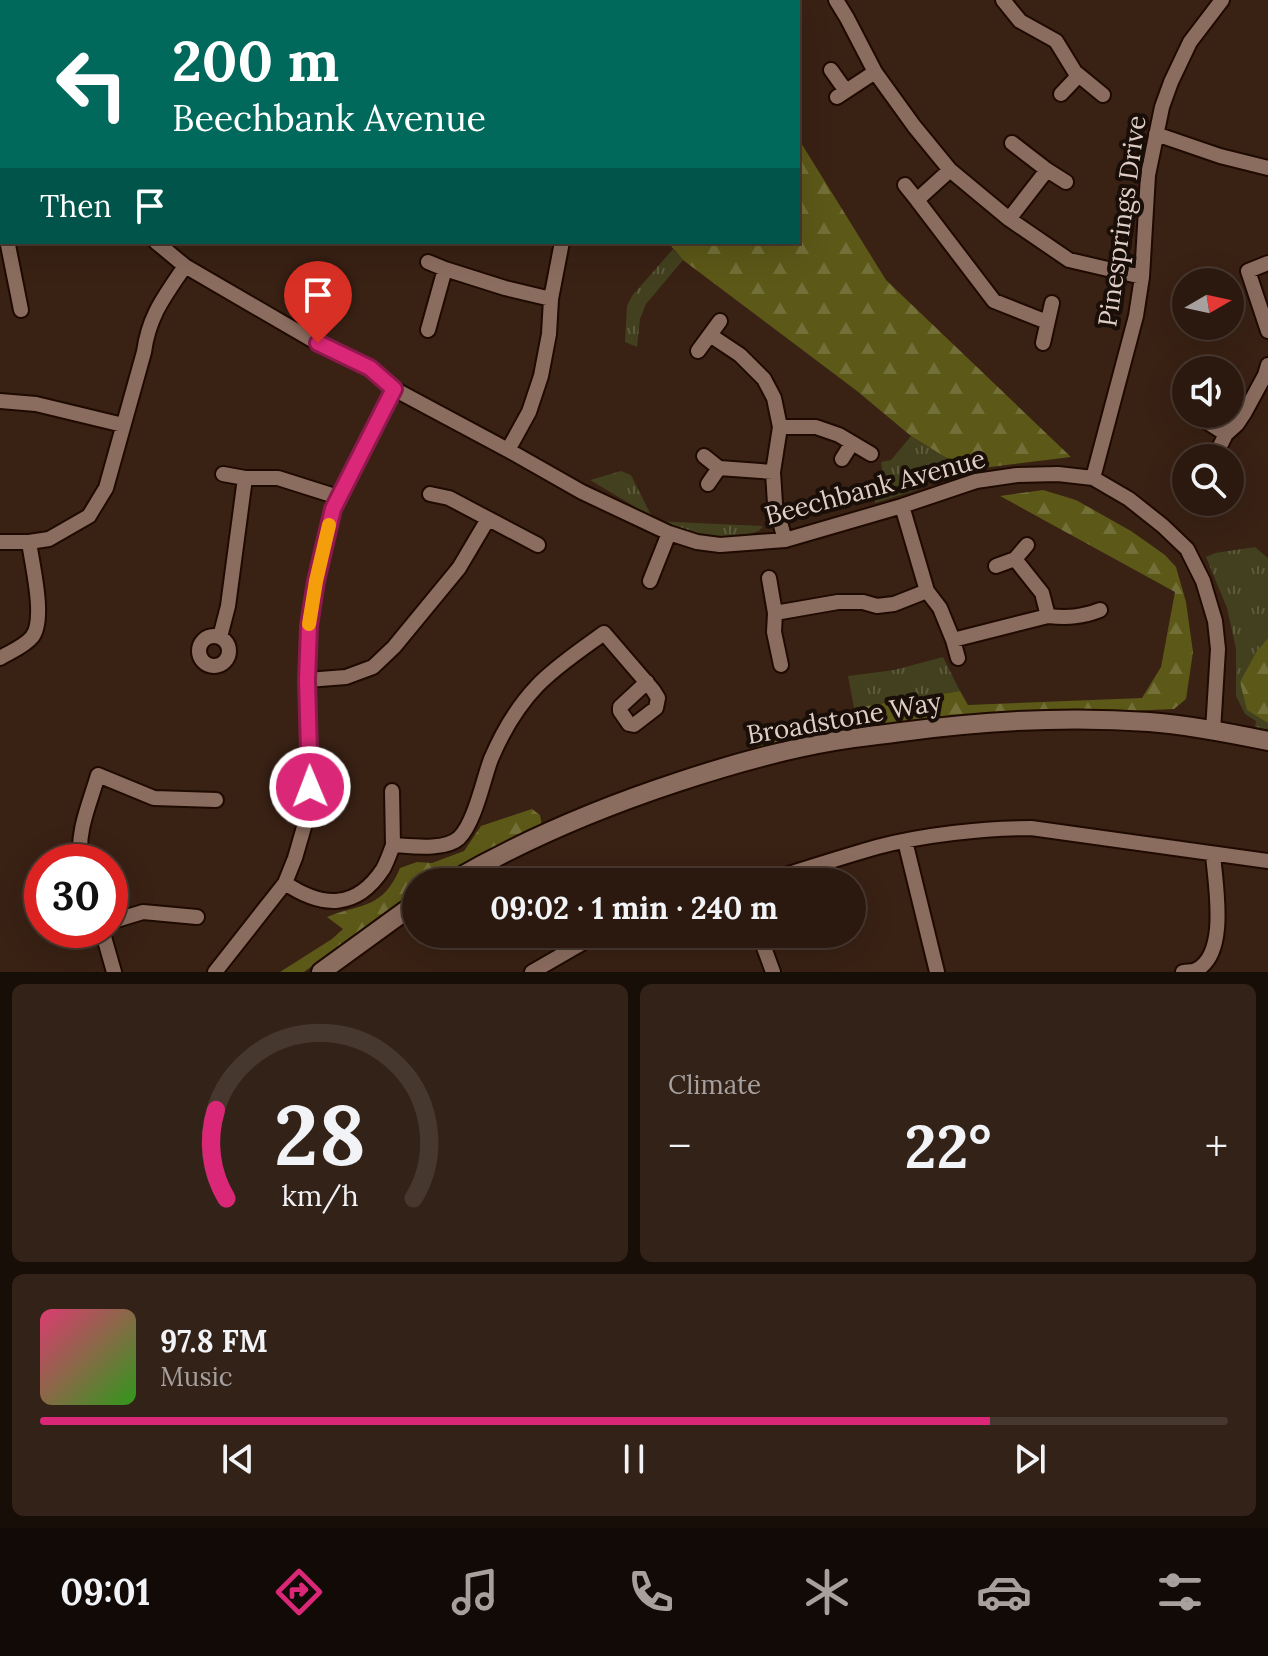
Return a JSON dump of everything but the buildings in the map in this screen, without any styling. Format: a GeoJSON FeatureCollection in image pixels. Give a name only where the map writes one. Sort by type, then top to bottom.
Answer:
{"type":"FeatureCollection","features":[{"type":"Feature","properties":{"kind":"street"},"geometry":{"type":"LineString","coordinates":[[836,0],[875,72],[950,170],[1009,219],[1069,260],[1142,277]]}},
{"type":"Feature","properties":{"kind":"street"},"geometry":{"type":"LineString","coordinates":[[1003,0],[1020,21],[1056,41],[1079,75],[1103,95]]}},
{"type":"Feature","properties":{"kind":"street"},"geometry":{"type":"LineString","coordinates":[[1202,0],[1218,4]]}},
{"type":"Feature","properties":{"kind":"street","name":"Pinesprings Drive"},"geometry":{"type":"LineString","coordinates":[[1093,478],[1136,316],[1142,277],[1148,175],[1156,134],[1171,82],[1190,42],[1218,4]]}},
{"type":"Feature","properties":{"kind":"street"},"geometry":{"type":"LineString","coordinates":[[831,70],[841,94],[875,72]]}},
{"type":"Feature","properties":{"kind":"street"},"geometry":{"type":"LineString","coordinates":[[1061,94],[1079,75]]}},
{"type":"Feature","properties":{"kind":"street"},"geometry":{"type":"LineString","coordinates":[[1156,134],[1220,156],[1268,168]]}},
{"type":"Feature","properties":{"kind":"street"},"geometry":{"type":"LineString","coordinates":[[1012,143],[1066,182]]}},
{"type":"Feature","properties":{"kind":"street"},"geometry":{"type":"LineString","coordinates":[[917,200],[950,170]]}},
{"type":"Feature","properties":{"kind":"street"},"geometry":{"type":"LineString","coordinates":[[1009,219],[1047,170]]}},
{"type":"Feature","properties":{"kind":"street"},"geometry":{"type":"LineString","coordinates":[[905,185],[994,301],[1047,322]]}},
{"type":"Feature","properties":{"kind":"street"},"geometry":{"type":"LineString","coordinates":[[7,244],[21,310]]}},
{"type":"Feature","properties":{"kind":"street","name":"Beechbank Avenue"},"geometry":{"type":"LineString","coordinates":[[158,244],[185,266],[326,348],[370,368],[394,389],[582,492],[669,533],[697,542],[720,545],[785,540],[976,481],[1017,475],[1058,474],[1093,478],[1129,499],[1163,526],[1187,549],[1203,581],[1215,621],[1218,649],[1213,731]]}},
{"type":"Feature","properties":{"kind":"street"},"geometry":{"type":"LineString","coordinates":[[508,450],[529,412],[541,376],[562,244]]}},
{"type":"Feature","properties":{"kind":"street"},"geometry":{"type":"LineString","coordinates":[[428,262],[505,288],[551,299]]}},
{"type":"Feature","properties":{"kind":"street"},"geometry":{"type":"LineString","coordinates":[[1268,263],[1243,272],[1268,331]]}},
{"type":"Feature","properties":{"kind":"street"},"geometry":{"type":"LineString","coordinates":[[0,542],[49,539],[89,516],[106,488],[144,352],[147,330],[157,308],[185,266]]}},
{"type":"Feature","properties":{"kind":"street"},"geometry":{"type":"LineString","coordinates":[[428,330],[445,269]]}},
{"type":"Feature","properties":{"kind":"street"},"geometry":{"type":"LineString","coordinates":[[1043,343],[1052,303]]}},
{"type":"Feature","properties":{"kind":"street"},"geometry":{"type":"LineString","coordinates":[[698,351],[720,321]]}},
{"type":"Feature","properties":{"kind":"street"},"geometry":{"type":"LineString","coordinates":[[710,335],[740,355],[764,379],[774,398],[780,427],[773,472],[775,504],[785,540]]}},
{"type":"Feature","properties":{"kind":"street"},"geometry":{"type":"LineString","coordinates":[[1221,444],[1245,412],[1267,372]]}},
{"type":"Feature","properties":{"kind":"street"},"geometry":{"type":"LineString","coordinates":[[215,972],[285,883],[295,858],[310,787],[307,680],[309,626],[316,581],[338,497],[394,389]]}},
{"type":"Feature","properties":{"kind":"street"},"geometry":{"type":"LineString","coordinates":[[0,401],[36,404],[123,425]]}},
{"type":"Feature","properties":{"kind":"street"},"geometry":{"type":"LineString","coordinates":[[780,427],[816,427],[839,435],[871,454]]}},
{"type":"Feature","properties":{"kind":"street"},"geometry":{"type":"LineString","coordinates":[[1217,428],[1226,434]]}},
{"type":"Feature","properties":{"kind":"street"},"geometry":{"type":"LineString","coordinates":[[842,459],[852,443]]}},
{"type":"Feature","properties":{"kind":"street"},"geometry":{"type":"LineString","coordinates":[[704,456],[719,468],[773,472]]}},
{"type":"Feature","properties":{"kind":"street"},"geometry":{"type":"LineString","coordinates":[[708,484],[719,468]]}},
{"type":"Feature","properties":{"kind":"street"},"geometry":{"type":"LineString","coordinates":[[223,474],[278,478],[338,497]]}},
{"type":"Feature","properties":{"kind":"street"},"geometry":{"type":"LineString","coordinates":[[220,637],[228,606],[245,478]]}},
{"type":"Feature","properties":{"kind":"street"},"geometry":{"type":"LineString","coordinates":[[430,494],[449,498],[538,545]]}},
{"type":"Feature","properties":{"kind":"street"},"geometry":{"type":"LineString","coordinates":[[902,506],[927,591],[940,608],[958,658]]}},
{"type":"Feature","properties":{"kind":"street"},"geometry":{"type":"LineString","coordinates":[[307,680],[346,677],[373,667],[394,647],[459,568],[488,519]]}},
{"type":"Feature","properties":{"kind":"street"},"geometry":{"type":"LineString","coordinates":[[650,581],[669,533]]}},
{"type":"Feature","properties":{"kind":"street"},"geometry":{"type":"LineString","coordinates":[[0,658],[34,636],[39,618],[29,542]]}},
{"type":"Feature","properties":{"kind":"street"},"geometry":{"type":"LineString","coordinates":[[996,566],[1015,559],[1027,545]]}},
{"type":"Feature","properties":{"kind":"street"},"geometry":{"type":"LineString","coordinates":[[1015,559],[1042,593],[1048,616]]}},
{"type":"Feature","properties":{"kind":"street"},"geometry":{"type":"LineString","coordinates":[[769,578],[775,613],[774,632],[781,665]]}},
{"type":"Feature","properties":{"kind":"street"},"geometry":{"type":"LineString","coordinates":[[775,613],[838,602],[863,602],[877,606],[894,604],[927,591]]}},
{"type":"Feature","properties":{"kind":"street"},"geometry":{"type":"LineString","coordinates":[[953,640],[1048,616],[1071,618],[1100,610]]}},
{"type":"Feature","properties":{"kind":"street"},"geometry":{"type":"LineString","coordinates":[[393,845],[447,845],[458,838],[467,825],[491,760],[522,703],[538,684],[604,633],[615,620]]}},
{"type":"Feature","properties":{"kind":"street"},"geometry":{"type":"LineString","coordinates":[[604,633],[647,682]]}},
{"type":"Feature","properties":{"kind":"street","name":"Broadstone Way"},"geometry":{"type":"LineString","coordinates":[[477,868],[525,842],[622,801],[709,772],[834,741],[963,724],[1060,720],[1149,722],[1268,741]]}},
{"type":"Feature","properties":{"kind":"street"},"geometry":{"type":"LineString","coordinates":[[80,844],[91,771],[154,798],[216,800]]}},
{"type":"Feature","properties":{"kind":"street"},"geometry":{"type":"LineString","coordinates":[[285,883],[301,894],[326,902],[348,900],[362,891],[383,868],[393,845],[392,791]]}},
{"type":"Feature","properties":{"kind":"street"},"geometry":{"type":"LineString","coordinates":[[810,868],[905,841],[1001,828],[1031,828],[1268,861]]}},
{"type":"Feature","properties":{"kind":"street"},"geometry":{"type":"LineString","coordinates":[[905,841],[937,972]]}},
{"type":"Feature","properties":{"kind":"street"},"geometry":{"type":"LineString","coordinates":[[1183,972],[1197,970],[1212,955],[1218,929],[1213,854]]}},
{"type":"Feature","properties":{"kind":"street"},"geometry":{"type":"LineString","coordinates":[[128,917],[143,912],[197,917]]}},
{"type":"Feature","properties":{"kind":"street"},"geometry":{"type":"LineString","coordinates":[[321,972],[402,912]]}},
{"type":"Feature","properties":{"kind":"street"},"geometry":{"type":"LineString","coordinates":[[107,948],[114,972]]}},
{"type":"Feature","properties":{"kind":"street"},"geometry":{"type":"LineString","coordinates":[[532,972],[574,948]]}},
{"type":"Feature","properties":{"kind":"street"},"geometry":{"type":"LineString","coordinates":[[764,948],[773,972]]}},
{"type":"Feature","properties":{"kind":"green space"},"geometry":{"type":"Polygon","coordinates":[[[800,141],[886,280],[1071,457],[966,470],[911,436],[857,391],[683,260],[670,244],[800,244],[800,141]]]}},
{"type":"Feature","properties":{"kind":"green space"},"geometry":{"type":"Polygon","coordinates":[[[673,249],[683,260],[646,304],[640,319],[637,347],[625,342],[627,306],[632,296],[673,249]]]}},
{"type":"Feature","properties":{"kind":"green space"},"geometry":{"type":"Polygon","coordinates":[[[911,436],[966,470],[875,503],[873,488],[884,486],[881,462],[891,460],[911,436]]]}},
{"type":"Feature","properties":{"kind":"green space"},"geometry":{"type":"Polygon","coordinates":[[[621,471],[631,475],[652,517],[590,480],[621,471]]]}},
{"type":"Feature","properties":{"kind":"green space"},"geometry":{"type":"Polygon","coordinates":[[[1043,490],[1076,500],[1131,531],[1165,555],[1176,567],[1186,602],[1193,652],[1186,699],[1174,709],[913,720],[758,749],[755,744],[857,725],[854,708],[960,691],[968,705],[1142,698],[1161,667],[1175,592],[1000,496],[1043,490]]]}},
{"type":"Feature","properties":{"kind":"green space"},"geometry":{"type":"Polygon","coordinates":[[[654,521],[763,526],[749,534],[750,537],[736,538],[694,535],[654,521]]]}},
{"type":"Feature","properties":{"kind":"green space"},"geometry":{"type":"Polygon","coordinates":[[[1255,547],[1268,558],[1268,638],[1257,651],[1247,709],[1268,723],[1268,729],[1255,727],[1256,721],[1245,714],[1236,696],[1236,649],[1227,608],[1206,557],[1255,547]]]}},
{"type":"Feature","properties":{"kind":"green space"},"geometry":{"type":"Polygon","coordinates":[[[1268,638],[1268,723],[1247,710],[1240,682],[1268,638]]]}},
{"type":"Feature","properties":{"kind":"green space"},"geometry":{"type":"Polygon","coordinates":[[[943,657],[960,691],[854,708],[848,676],[894,670],[943,657]]]}},
{"type":"Feature","properties":{"kind":"green space"},"geometry":{"type":"Polygon","coordinates":[[[532,809],[540,815],[542,826],[462,868],[402,868],[402,900],[304,972],[280,972],[343,929],[327,917],[379,898],[400,868],[417,862],[432,863],[464,851],[481,826],[532,809]]]}},
{"type":"Feature","properties":{"kind":"slow traffic"},"geometry":{"type":"LineString","coordinates":[[309,624],[329,525]]}},
{"type":"Feature","properties":{"kind":"route"},"geometry":{"type":"LineString","coordinates":[[310,787],[307,680],[309,626],[316,581],[333,509],[394,389],[370,368],[318,343]]}}]}
